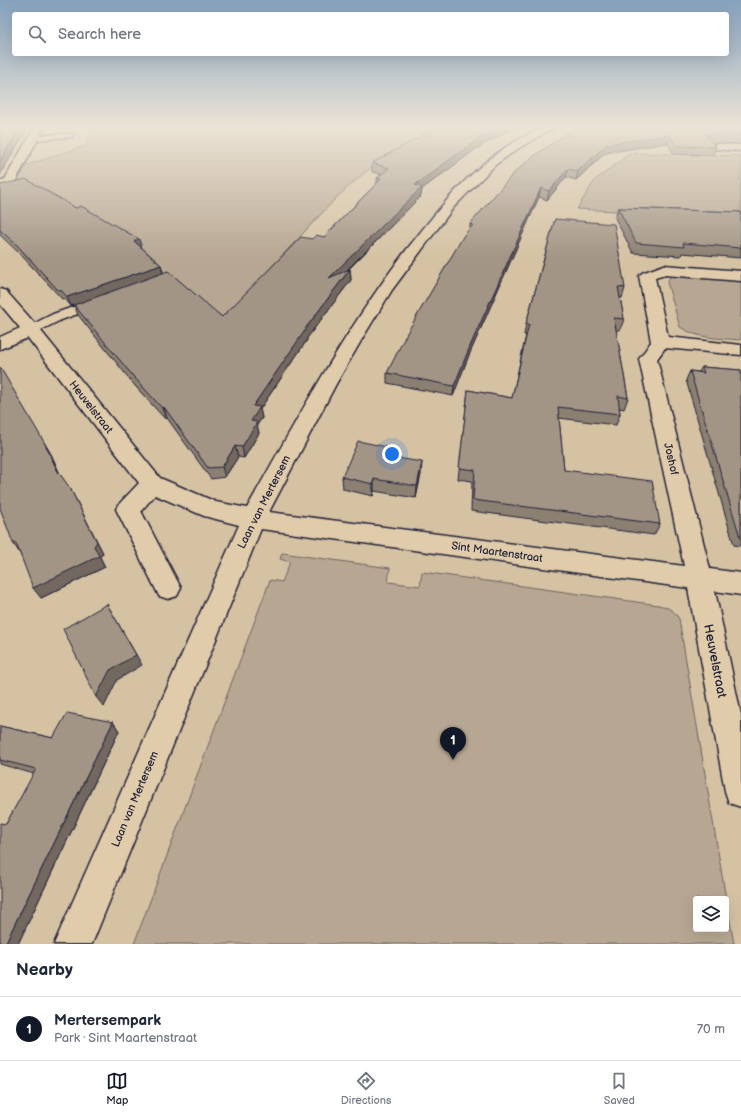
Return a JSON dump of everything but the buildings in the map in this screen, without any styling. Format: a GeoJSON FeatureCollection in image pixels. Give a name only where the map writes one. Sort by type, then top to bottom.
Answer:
{"type":"FeatureCollection","features":[{"type":"Feature","properties":{"kind":"street"},"geometry":{"type":"LineString","coordinates":[[0,186],[10,181],[16,170]]}},
{"type":"Feature","properties":{"kind":"street","name":"Laan van Mertersem"},"geometry":{"type":"LineString","coordinates":[[73,944],[253,519],[326,384],[385,289],[426,233],[458,194],[482,170]]}},
{"type":"Feature","properties":{"kind":"street"},"geometry":{"type":"LineString","coordinates":[[741,276],[664,270],[647,276],[660,342],[741,350]]}},
{"type":"Feature","properties":{"kind":"street","name":"Heuvelstraat"},"geometry":{"type":"LineString","coordinates":[[0,294],[31,330],[152,484],[212,510],[253,519]]}},
{"type":"Feature","properties":{"kind":"street"},"geometry":{"type":"LineString","coordinates":[[0,344],[31,330]]}},
{"type":"Feature","properties":{"kind":"street","name":"Joshof"},"geometry":{"type":"LineString","coordinates":[[660,342],[648,359],[699,578]]}},
{"type":"Feature","properties":{"kind":"street"},"geometry":{"type":"LineString","coordinates":[[152,484],[128,509],[168,588]]}},
{"type":"Feature","properties":{"kind":"street","name":"Sint Maartenstraat"},"geometry":{"type":"LineString","coordinates":[[253,519],[741,584]]}},
{"type":"Feature","properties":{"kind":"street","name":"Heuvelstraat"},"geometry":{"type":"LineString","coordinates":[[699,578],[741,791]]}},
{"type":"Feature","properties":{"kind":"lane"},"geometry":{"type":"LineString","coordinates":[[31,330],[57,316],[107,299]]}},
{"type":"Feature","properties":{"kind":"shaded area"},"geometry":{"type":"Polygon","coordinates":[[[24,170],[368,170],[337,197],[222,320],[97,222],[63,200],[30,183],[14,187],[24,170]]]}},
{"type":"Feature","properties":{"kind":"shaded area"},"geometry":{"type":"Polygon","coordinates":[[[608,170],[741,170],[741,214],[674,214],[577,209],[595,180],[608,170]]]}},
{"type":"Feature","properties":{"kind":"shaded area"},"geometry":{"type":"Polygon","coordinates":[[[677,275],[741,280],[741,340],[701,336],[680,327],[667,282],[670,277],[677,275]]]}},
{"type":"Feature","properties":{"kind":"shaded area"},"geometry":{"type":"Polygon","coordinates":[[[282,553],[390,568],[388,582],[420,586],[422,572],[658,605],[673,611],[679,619],[725,896],[693,896],[693,932],[729,932],[729,916],[734,944],[134,944],[270,580],[282,582],[290,562],[280,559],[282,553]]]}},
{"type":"Feature","properties":{"kind":"place","name":"Mertersempark"},"geometry":{"type":"Point","coordinates":[453,760]}}]}
